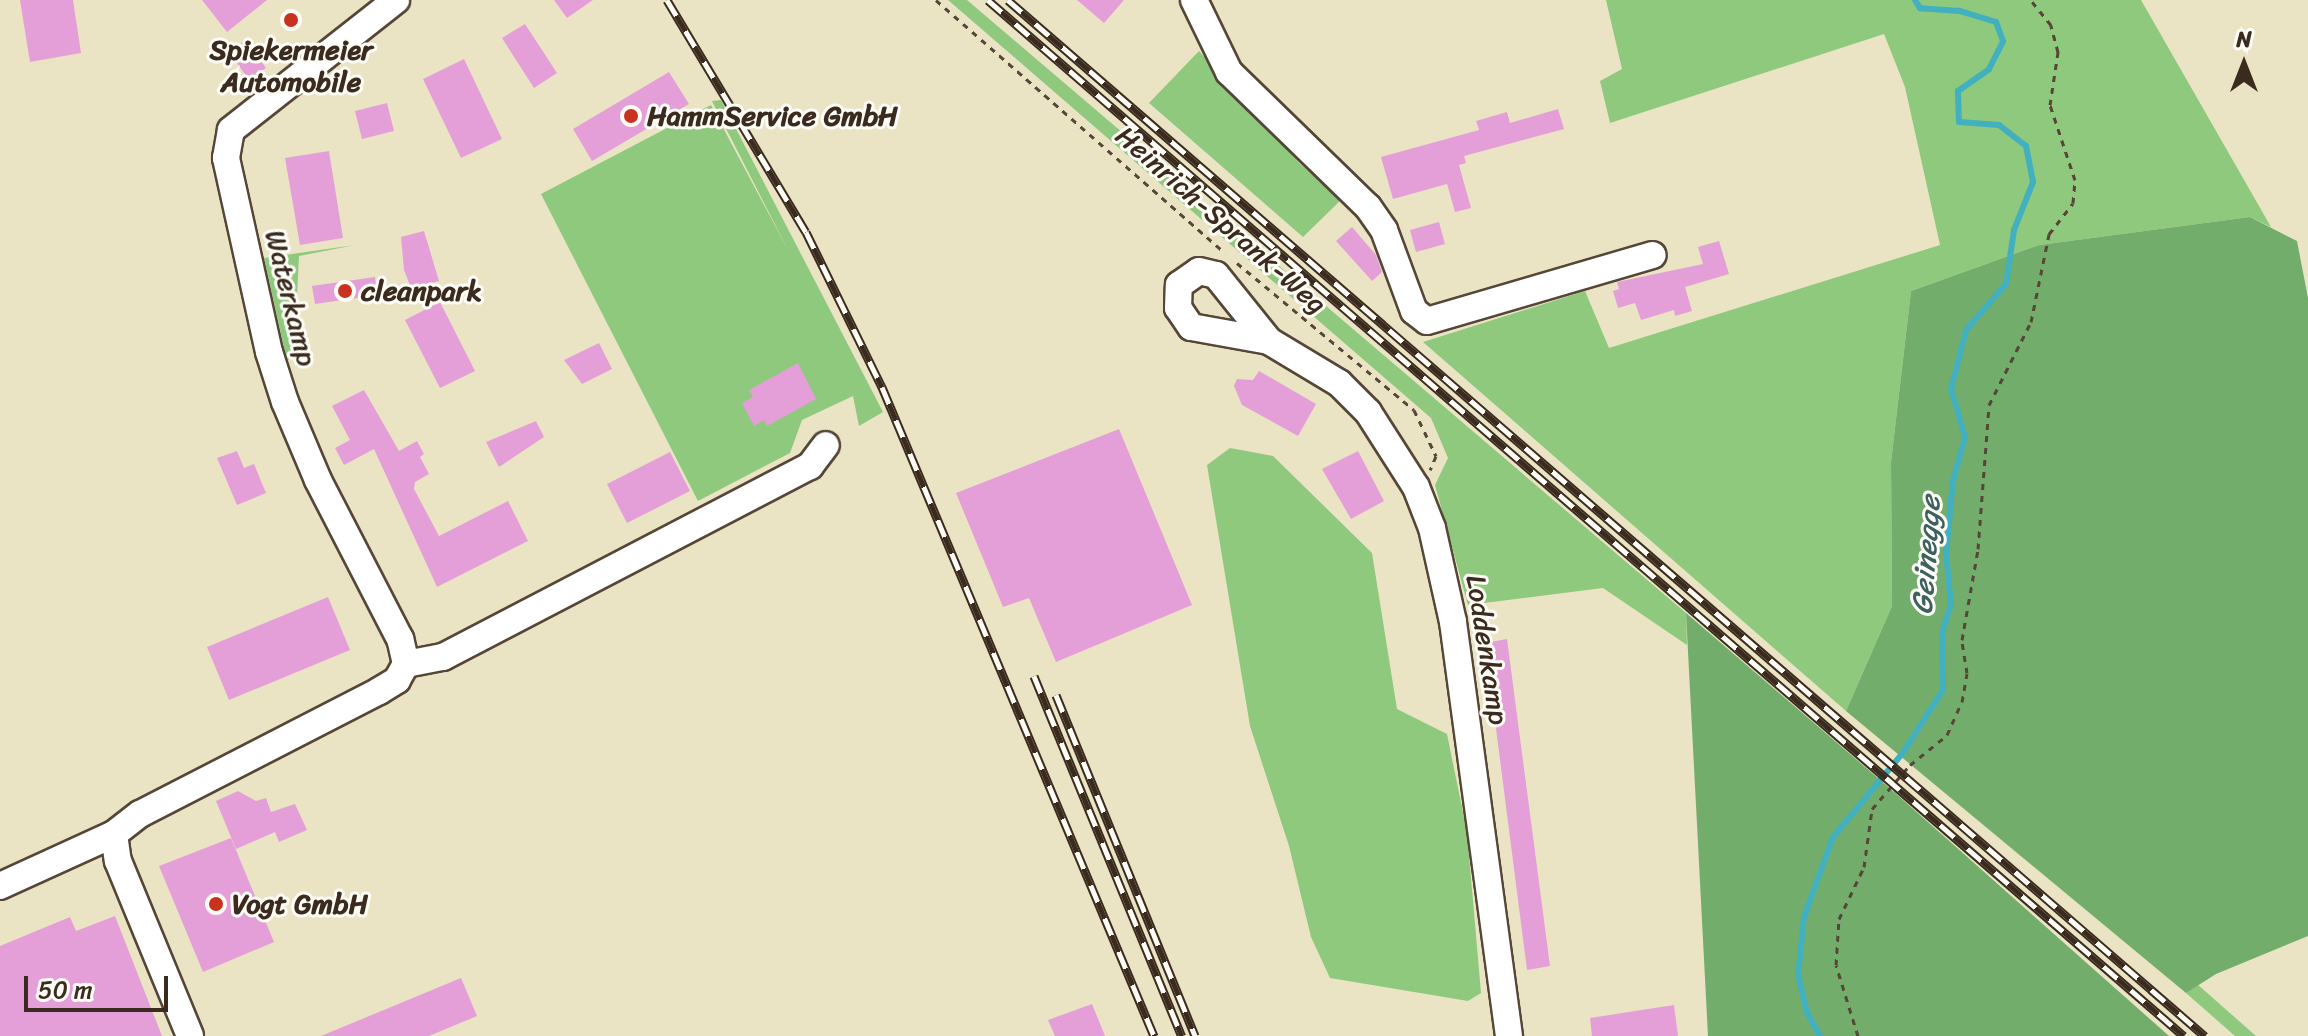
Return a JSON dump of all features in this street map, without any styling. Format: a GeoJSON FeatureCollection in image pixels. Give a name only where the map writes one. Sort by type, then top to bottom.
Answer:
{"type":"FeatureCollection","features":[{"type":"Feature","properties":{"kind":"street"},"geometry":{"type":"LineString","coordinates":[[1194,0],[1229,72],[1368,207],[1384,230],[1414,311],[1427,321],[1653,255]]}},
{"type":"Feature","properties":{"kind":"street","name":"Waterkamp"},"geometry":{"type":"LineString","coordinates":[[387,2],[231,130],[226,158],[269,352],[285,402],[318,480],[400,639],[406,664]]}},
{"type":"Feature","properties":{"kind":"street","name":"Loddenkamp"},"geometry":{"type":"LineString","coordinates":[[1269,341],[1339,383],[1368,412],[1416,487],[1432,528],[1453,622],[1509,1036]]}},
{"type":"Feature","properties":{"kind":"street"},"geometry":{"type":"LineString","coordinates":[[0,886],[114,834],[140,814],[379,691],[397,680],[406,664],[443,657],[810,466],[826,445]]}},
{"type":"Feature","properties":{"kind":"street"},"geometry":{"type":"LineString","coordinates":[[114,834],[118,861],[190,1036]]}},
{"type":"Feature","properties":{"kind":"path","name":"Heinrich-Sprank-Weg"},"geometry":{"type":"LineString","coordinates":[[936,0],[1206,238],[1414,410],[1436,456],[1416,487]]}},
{"type":"Feature","properties":{"kind":"path"},"geometry":{"type":"LineString","coordinates":[[1858,1036],[1836,965],[1839,919],[1864,867],[1872,809],[1910,765],[1947,735],[1962,702],[1967,673],[1962,640],[1978,549],[1989,405],[2031,322],[2049,234],[2073,203],[2075,180],[2050,105],[2058,52],[2051,25],[2031,0]]}},
{"type":"Feature","properties":{"kind":"green space"},"geometry":{"type":"Polygon","coordinates":[[[948,0],[967,0],[1686,613],[1687,645],[1603,588],[1468,605],[1435,485],[1448,458],[1431,418],[948,0]]]}},
{"type":"Feature","properties":{"kind":"green space"},"geometry":{"type":"Polygon","coordinates":[[[1606,0],[2141,0],[2271,227],[2250,217],[2039,245],[1911,291],[1891,462],[1892,606],[1846,711],[1423,342],[1585,291],[1609,348],[1940,245],[1905,87],[1884,34],[1610,123],[1600,81],[1622,69],[1606,0]]]}},
{"type":"Feature","properties":{"kind":"green space"},"geometry":{"type":"Polygon","coordinates":[[[1199,51],[1300,164],[1343,198],[1303,237],[1149,103],[1199,51]]]}},
{"type":"Feature","properties":{"kind":"green space"},"geometry":{"type":"Polygon","coordinates":[[[721,100],[883,412],[859,426],[853,396],[802,420],[790,453],[698,501],[541,194],[711,105],[789,252],[712,101],[721,100]]]}},
{"type":"Feature","properties":{"kind":"green space"},"geometry":{"type":"Polygon","coordinates":[[[2250,217],[2297,241],[2308,298],[2308,936],[2216,974],[2186,993],[1846,711],[1892,606],[1891,462],[1911,291],[2039,245],[2250,217]]]}},
{"type":"Feature","properties":{"kind":"green space"},"geometry":{"type":"Polygon","coordinates":[[[355,245],[299,256],[296,317],[302,346],[287,361],[264,258],[355,245]]]}},
{"type":"Feature","properties":{"kind":"green space"},"geometry":{"type":"Polygon","coordinates":[[[1230,448],[1273,456],[1372,553],[1397,709],[1447,734],[1467,832],[1481,993],[1468,1001],[1330,978],[1311,937],[1289,846],[1250,726],[1207,465],[1230,448]]]}},
{"type":"Feature","properties":{"kind":"green space"},"geometry":{"type":"Polygon","coordinates":[[[1686,613],[1893,791],[2169,1036],[1708,1036],[1686,613]]]}},
{"type":"Feature","properties":{"kind":"green space"},"geometry":{"type":"Polygon","coordinates":[[[2197,984],[2256,1036],[2235,1036],[2186,993],[2197,984]]]}},
{"type":"Feature","properties":{"kind":"building"},"geometry":{"type":"Polygon","coordinates":[[[20,0],[73,0],[81,53],[30,62],[20,0]]]}},
{"type":"Feature","properties":{"kind":"building"},"geometry":{"type":"Polygon","coordinates":[[[202,0],[267,0],[227,32],[202,0]]]}},
{"type":"Feature","properties":{"kind":"building"},"geometry":{"type":"Polygon","coordinates":[[[554,0],[593,0],[567,18],[554,0]]]}},
{"type":"Feature","properties":{"kind":"building"},"geometry":{"type":"Polygon","coordinates":[[[1077,0],[1124,0],[1104,23],[1077,0]]]}},
{"type":"Feature","properties":{"kind":"building"},"geometry":{"type":"Polygon","coordinates":[[[525,24],[557,73],[534,88],[502,38],[525,24]]]}},
{"type":"Feature","properties":{"kind":"building"},"geometry":{"type":"Polygon","coordinates":[[[246,40],[266,68],[249,80],[229,52],[246,40]]]}},
{"type":"Feature","properties":{"kind":"building"},"geometry":{"type":"Polygon","coordinates":[[[464,59],[502,139],[461,158],[423,79],[464,59]]]}},
{"type":"Feature","properties":{"kind":"building","name":"HammService GmbH"},"geometry":{"type":"Polygon","coordinates":[[[669,72],[689,104],[592,161],[573,129],[669,72]]]}},
{"type":"Feature","properties":{"kind":"building"},"geometry":{"type":"Polygon","coordinates":[[[387,103],[394,131],[362,139],[355,111],[387,103]]]}},
{"type":"Feature","properties":{"kind":"building"},"geometry":{"type":"Polygon","coordinates":[[[1558,109],[1564,129],[1464,156],[1466,163],[1459,165],[1471,208],[1455,212],[1447,184],[1393,199],[1381,157],[1479,130],[1476,121],[1507,112],[1510,123],[1558,109]]]}},
{"type":"Feature","properties":{"kind":"building"},"geometry":{"type":"Polygon","coordinates":[[[329,151],[343,238],[300,245],[285,158],[329,151]]]}},
{"type":"Feature","properties":{"kind":"building"},"geometry":{"type":"Polygon","coordinates":[[[1439,222],[1445,244],[1416,252],[1410,230],[1439,222]]]}},
{"type":"Feature","properties":{"kind":"building"},"geometry":{"type":"Polygon","coordinates":[[[1352,227],[1376,255],[1382,272],[1372,281],[1336,241],[1352,227]]]}},
{"type":"Feature","properties":{"kind":"building"},"geometry":{"type":"Polygon","coordinates":[[[424,231],[439,281],[411,288],[404,270],[401,237],[424,231]]]}},
{"type":"Feature","properties":{"kind":"building"},"geometry":{"type":"Polygon","coordinates":[[[1719,241],[1729,274],[1685,287],[1692,311],[1675,316],[1674,310],[1641,320],[1635,303],[1618,308],[1613,291],[1619,289],[1617,282],[1703,264],[1698,247],[1719,241]]]}},
{"type":"Feature","properties":{"kind":"building","name":"cleanpark"},"geometry":{"type":"Polygon","coordinates":[[[375,277],[377,295],[315,304],[312,286],[375,277]]]}},
{"type":"Feature","properties":{"kind":"building"},"geometry":{"type":"Polygon","coordinates":[[[440,302],[475,371],[440,388],[405,320],[440,302]]]}},
{"type":"Feature","properties":{"kind":"building"},"geometry":{"type":"Polygon","coordinates":[[[599,343],[612,369],[582,384],[564,360],[599,343]]]}},
{"type":"Feature","properties":{"kind":"building"},"geometry":{"type":"Polygon","coordinates":[[[798,363],[816,399],[767,426],[764,420],[754,426],[742,403],[753,397],[749,390],[798,363]]]}},
{"type":"Feature","properties":{"kind":"building"},"geometry":{"type":"Polygon","coordinates":[[[1259,371],[1316,404],[1298,436],[1242,405],[1234,386],[1237,379],[1253,380],[1259,371]]]}},
{"type":"Feature","properties":{"kind":"building"},"geometry":{"type":"Polygon","coordinates":[[[364,390],[399,451],[417,441],[424,454],[420,457],[429,474],[415,482],[414,489],[439,536],[508,501],[528,541],[437,587],[374,449],[344,465],[335,448],[350,440],[332,406],[364,390]]]}},
{"type":"Feature","properties":{"kind":"building"},"geometry":{"type":"Polygon","coordinates":[[[536,421],[544,437],[499,467],[486,442],[536,421]]]}},
{"type":"Feature","properties":{"kind":"building"},"geometry":{"type":"Polygon","coordinates":[[[1119,429],[1192,605],[1056,662],[1029,598],[1003,607],[956,493],[1119,429]]]}},
{"type":"Feature","properties":{"kind":"building"},"geometry":{"type":"Polygon","coordinates":[[[237,451],[244,468],[254,464],[266,493],[237,505],[217,458],[237,451]]]}},
{"type":"Feature","properties":{"kind":"building"},"geometry":{"type":"Polygon","coordinates":[[[1358,451],[1384,501],[1351,519],[1322,469],[1358,451]]]}},
{"type":"Feature","properties":{"kind":"building"},"geometry":{"type":"Polygon","coordinates":[[[670,452],[690,491],[627,523],[607,484],[670,452]]]}},
{"type":"Feature","properties":{"kind":"building"},"geometry":{"type":"Polygon","coordinates":[[[328,597],[350,650],[229,700],[207,647],[328,597]]]}},
{"type":"Feature","properties":{"kind":"building"},"geometry":{"type":"Polygon","coordinates":[[[1507,639],[1550,966],[1527,970],[1485,643],[1507,639]]]}},
{"type":"Feature","properties":{"kind":"building"},"geometry":{"type":"Polygon","coordinates":[[[238,791],[256,801],[266,798],[271,812],[295,804],[307,830],[279,842],[275,832],[236,849],[216,801],[238,791]]]}},
{"type":"Feature","properties":{"kind":"building","name":"Vogt GmbH"},"geometry":{"type":"Polygon","coordinates":[[[231,838],[274,942],[203,972],[159,866],[231,838]]]}},
{"type":"Feature","properties":{"kind":"building"},"geometry":{"type":"Polygon","coordinates":[[[115,916],[162,1036],[0,1036],[0,946],[70,917],[76,931],[115,916]]]}},
{"type":"Feature","properties":{"kind":"building"},"geometry":{"type":"Polygon","coordinates":[[[461,978],[477,1016],[429,1036],[321,1036],[461,978]]]}},
{"type":"Feature","properties":{"kind":"building"},"geometry":{"type":"Polygon","coordinates":[[[1092,1004],[1105,1036],[1055,1036],[1048,1020],[1092,1004]]]}},
{"type":"Feature","properties":{"kind":"building"},"geometry":{"type":"Polygon","coordinates":[[[1674,1005],[1678,1036],[1592,1036],[1590,1018],[1674,1005]]]}},
{"type":"Feature","properties":{"kind":"waterway","name":"Geinegge"},"geometry":{"type":"LineString","coordinates":[[1820,1036],[1807,1013],[1798,975],[1804,917],[1833,837],[1902,754],[1943,690],[1942,632],[1951,605],[1946,554],[1953,480],[1965,437],[1951,389],[1966,330],[2006,284],[2014,230],[2033,182],[2026,146],[1999,125],[1959,122],[1958,91],[1989,69],[2003,41],[1996,22],[1959,11],[1920,8],[1915,0]]}},
{"type":"Feature","properties":{"kind":"railway"},"geometry":{"type":"LineString","coordinates":[[667,0],[806,232],[882,387],[1154,1036]]}},
{"type":"Feature","properties":{"kind":"railway"},"geometry":{"type":"LineString","coordinates":[[988,0],[2184,1036]]}},
{"type":"Feature","properties":{"kind":"railway"},"geometry":{"type":"LineString","coordinates":[[1008,0],[2205,1036]]}},
{"type":"Feature","properties":{"kind":"railway"},"geometry":{"type":"LineString","coordinates":[[1034,676],[1182,1036]]}},
{"type":"Feature","properties":{"kind":"railway"},"geometry":{"type":"LineString","coordinates":[[1056,695],[1195,1036]]}},
{"type":"Feature","properties":{"kind":"place","name":"Spiekermeier Automobile"},"geometry":{"type":"Point","coordinates":[291,20]}},
{"type":"Feature","properties":{"kind":"place","name":"HammService GmbH"},"geometry":{"type":"Point","coordinates":[631,116]}},
{"type":"Feature","properties":{"kind":"place","name":"cleanpark"},"geometry":{"type":"Point","coordinates":[345,291]}},
{"type":"Feature","properties":{"kind":"place","name":"Vogt GmbH"},"geometry":{"type":"Point","coordinates":[216,904]}}]}
